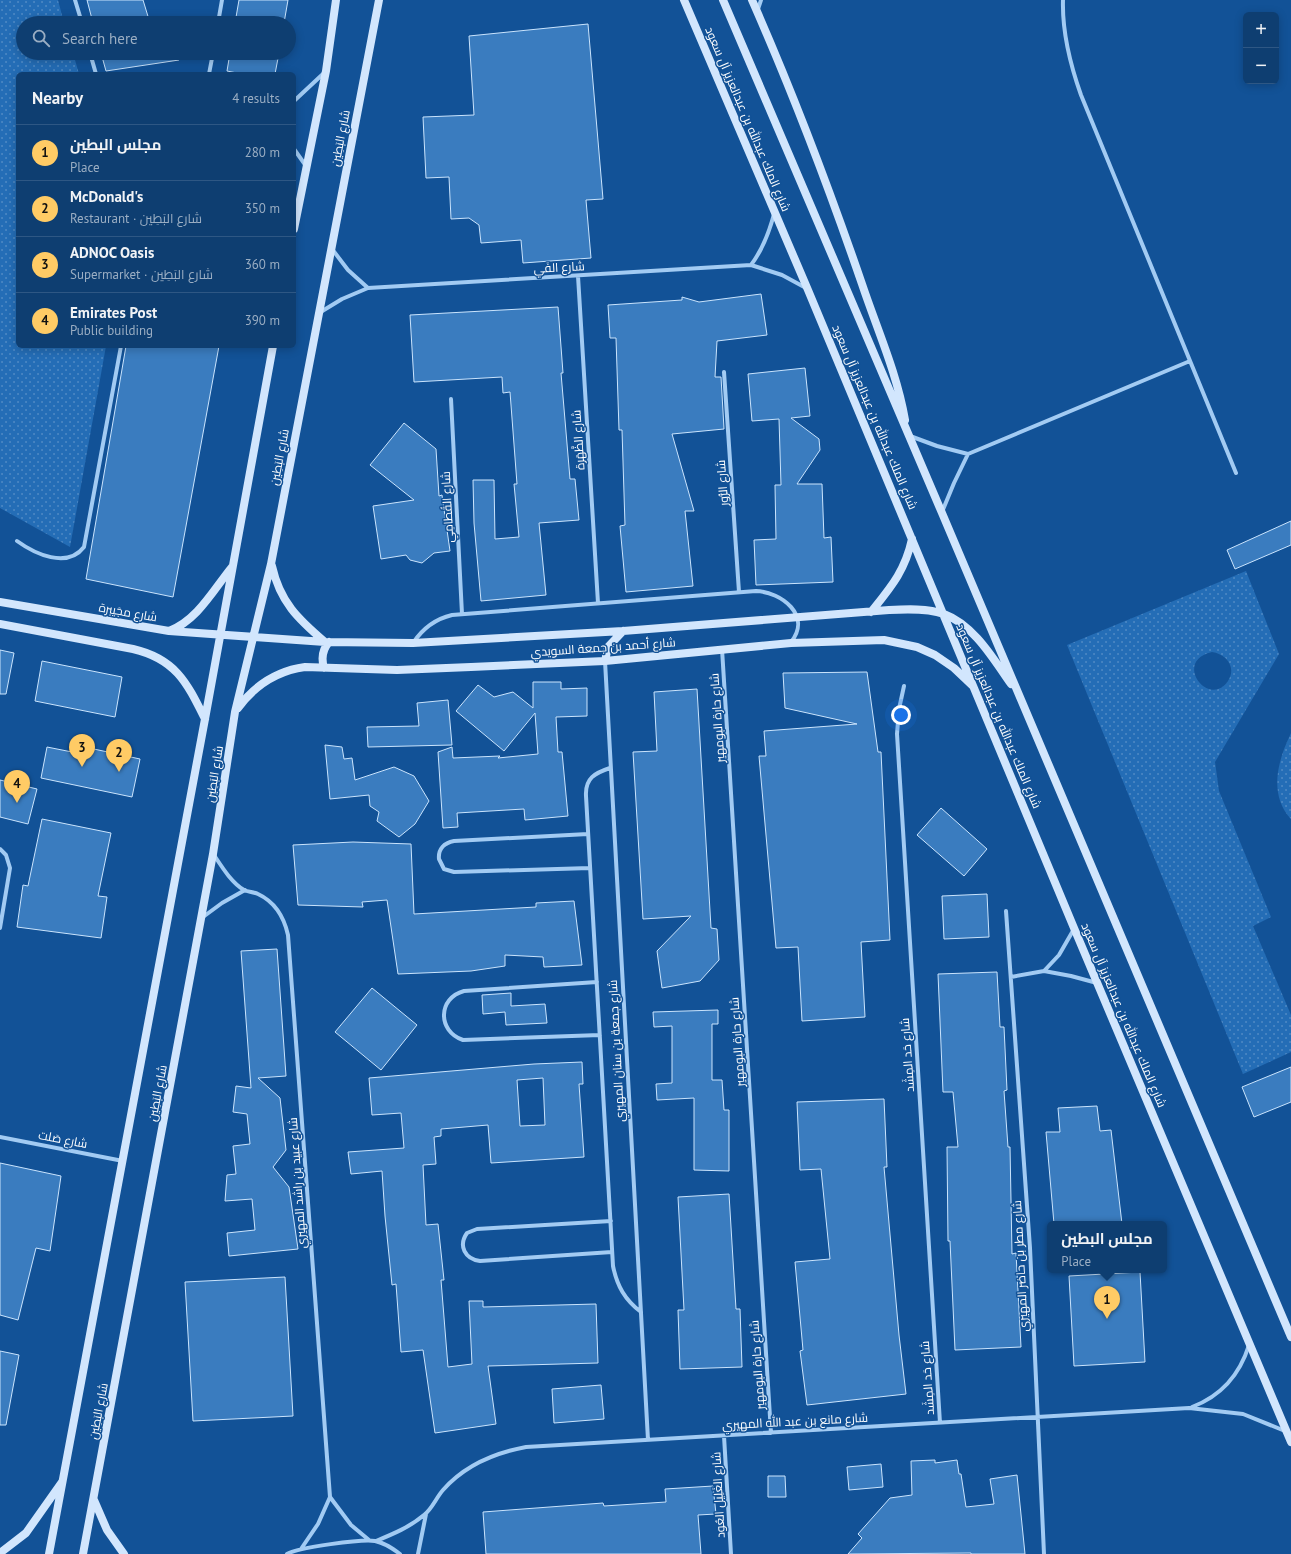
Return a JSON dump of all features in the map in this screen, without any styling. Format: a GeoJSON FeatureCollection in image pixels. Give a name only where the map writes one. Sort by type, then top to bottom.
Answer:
{"type":"FeatureCollection","features":[{"type":"Feature","properties":{"kind":"main road"},"geometry":{"type":"LineString","coordinates":[[296,218],[326,71],[336,0]]}},
{"type":"Feature","properties":{"kind":"main road","name":"شارع البَطِين"},"geometry":{"type":"LineString","coordinates":[[83,1554],[202,918],[235,712],[271,564],[379,0]]}},
{"type":"Feature","properties":{"kind":"main road","name":"شارع الملك عبدالله بن عبدالعزيز آل سعود"},"geometry":{"type":"LineString","coordinates":[[684,0],[808,290],[1097,983],[1291,1442]]}},
{"type":"Feature","properties":{"kind":"main road","name":"شارع الملك عبدالله بن عبدالعزيز آل سعود"},"geometry":{"type":"LineString","coordinates":[[722,0],[942,513],[1291,1337]]}},
{"type":"Feature","properties":{"kind":"main road"},"geometry":{"type":"LineString","coordinates":[[752,0],[838,215],[895,380],[907,434]]}},
{"type":"Feature","properties":{"kind":"main road","name":"شارع البَطِين"},"geometry":{"type":"LineString","coordinates":[[49,1554],[205,719],[272,348]]}},
{"type":"Feature","properties":{"kind":"main road"},"geometry":{"type":"LineString","coordinates":[[871,612],[894,584],[901,572],[912,539]]}},
{"type":"Feature","properties":{"kind":"main road"},"geometry":{"type":"LineString","coordinates":[[271,564],[278,588],[291,610],[327,642],[322,657],[324,668]]}},
{"type":"Feature","properties":{"kind":"main road"},"geometry":{"type":"LineString","coordinates":[[169,631],[182,625],[192,616],[232,566]]}},
{"type":"Feature","properties":{"kind":"main road","name":"شارع مجَيبرة"},"geometry":{"type":"LineString","coordinates":[[0,602],[169,631],[253,638]]}},
{"type":"Feature","properties":{"kind":"main road","name":"شارع أحمد بن جمعة السويدي"},"geometry":{"type":"LineString","coordinates":[[253,638],[327,642],[413,643],[623,631],[909,609],[944,614]]}},
{"type":"Feature","properties":{"kind":"main road"},"geometry":{"type":"LineString","coordinates":[[944,614],[965,627],[974,636],[992,656],[1021,699]]}},
{"type":"Feature","properties":{"kind":"main road"},"geometry":{"type":"LineString","coordinates":[[0,624],[133,649],[154,656],[174,668],[182,678],[205,719]]}},
{"type":"Feature","properties":{"kind":"main road"},"geometry":{"type":"LineString","coordinates":[[604,660],[608,647],[623,631]]}},
{"type":"Feature","properties":{"kind":"main road","name":"شارع أحمد بن جمعة السويدي"},"geometry":{"type":"LineString","coordinates":[[235,712],[248,694],[272,676],[292,669],[305,667],[404,669],[604,660],[791,643],[869,639],[896,641],[917,647],[935,655],[954,668],[975,688]]}},
{"type":"Feature","properties":{"kind":"main road"},"geometry":{"type":"LineString","coordinates":[[0,1553],[26,1533],[64,1478]]}},
{"type":"Feature","properties":{"kind":"main road"},"geometry":{"type":"LineString","coordinates":[[94,1500],[108,1530],[124,1554]]}},
{"type":"Feature","properties":{"kind":"street"},"geometry":{"type":"LineString","coordinates":[[75,0],[80,16]]}},
{"type":"Feature","properties":{"kind":"street"},"geometry":{"type":"LineString","coordinates":[[219,16],[222,0]]}},
{"type":"Feature","properties":{"kind":"street"},"geometry":{"type":"LineString","coordinates":[[757,12],[762,0]]}},
{"type":"Feature","properties":{"kind":"street"},"geometry":{"type":"LineString","coordinates":[[1063,0],[1065,38],[1071,66],[1081,95],[1236,473]]}},
{"type":"Feature","properties":{"kind":"street"},"geometry":{"type":"LineString","coordinates":[[92,60],[95,72]]}},
{"type":"Feature","properties":{"kind":"street"},"geometry":{"type":"LineString","coordinates":[[209,72],[212,60]]}},
{"type":"Feature","properties":{"kind":"street"},"geometry":{"type":"LineString","coordinates":[[296,99],[326,71]]}},
{"type":"Feature","properties":{"kind":"street"},"geometry":{"type":"LineString","coordinates":[[296,152],[306,166]]}},
{"type":"Feature","properties":{"kind":"street"},"geometry":{"type":"LineString","coordinates":[[751,265],[761,252],[767,239],[774,212]]}},
{"type":"Feature","properties":{"kind":"street"},"geometry":{"type":"LineString","coordinates":[[332,248],[348,270],[368,288]]}},
{"type":"Feature","properties":{"kind":"street","name":"شارع الفَي"},"geometry":{"type":"LineString","coordinates":[[318,314],[342,299],[368,288],[751,265],[782,274],[808,290]]}},
{"type":"Feature","properties":{"kind":"street","name":"شارع الظَّهَرة"},"geometry":{"type":"LineString","coordinates":[[578,276],[598,603]]}},
{"type":"Feature","properties":{"kind":"street"},"geometry":{"type":"LineString","coordinates":[[16,541],[36,553],[60,558],[76,556],[84,547],[121,348]]}},
{"type":"Feature","properties":{"kind":"street"},"geometry":{"type":"LineString","coordinates":[[907,434],[937,446],[968,454],[1190,361]]}},
{"type":"Feature","properties":{"kind":"street","name":"شارع الزُّور"},"geometry":{"type":"LineString","coordinates":[[724,372],[739,592]]}},
{"type":"Feature","properties":{"kind":"street","name":"شارع القُطامِي"},"geometry":{"type":"LineString","coordinates":[[452,399],[462,614]]}},
{"type":"Feature","properties":{"kind":"street"},"geometry":{"type":"LineString","coordinates":[[942,513],[968,454]]}},
{"type":"Feature","properties":{"kind":"street"},"geometry":{"type":"LineString","coordinates":[[413,643],[425,628],[442,617],[462,614],[739,592],[765,592],[773,594],[788,603],[797,618],[797,634],[791,643]]}},
{"type":"Feature","properties":{"kind":"street","name":"شارع حارة البومهير"},"geometry":{"type":"LineString","coordinates":[[722,649],[771,1433]]}},
{"type":"Feature","properties":{"kind":"street","name":"شارع جمعة بن سنان المهيري"},"geometry":{"type":"LineString","coordinates":[[604,660],[648,1440]]}},
{"type":"Feature","properties":{"kind":"street","name":"شارع حَد المِشَد"},"geometry":{"type":"LineString","coordinates":[[904,686],[899,709],[898,734],[940,1423]]}},
{"type":"Feature","properties":{"kind":"street"},"geometry":{"type":"LineString","coordinates":[[610,768],[593,775],[586,786],[610,1221],[613,1266],[617,1284],[627,1300],[641,1312]]}},
{"type":"Feature","properties":{"kind":"street"},"geometry":{"type":"LineString","coordinates":[[588,834],[454,841],[444,844],[439,854],[439,859],[444,869],[454,872],[590,868]]}},
{"type":"Feature","properties":{"kind":"street"},"geometry":{"type":"LineString","coordinates":[[0,849],[6,855],[10,868],[0,928]]}},
{"type":"Feature","properties":{"kind":"street","name":"شارع عبيد بن راشد المهيري"},"geometry":{"type":"LineString","coordinates":[[213,854],[227,874],[245,890],[254,892],[270,902],[282,917],[288,935],[330,1497],[318,1524],[301,1549]]}},
{"type":"Feature","properties":{"kind":"street"},"geometry":{"type":"LineString","coordinates":[[202,918],[222,903],[245,890]]}},
{"type":"Feature","properties":{"kind":"street","name":"شارع مطر بن حاضر المهيري"},"geometry":{"type":"LineString","coordinates":[[1006,911],[1030,1248],[1036,1418],[1044,1554]]}},
{"type":"Feature","properties":{"kind":"street"},"geometry":{"type":"LineString","coordinates":[[1044,971],[1058,955],[1074,928]]}},
{"type":"Feature","properties":{"kind":"street"},"geometry":{"type":"LineString","coordinates":[[1011,977],[1044,971],[1097,983]]}},
{"type":"Feature","properties":{"kind":"street","name":"شارع جمعة بن سنان المهيري"},"geometry":{"type":"LineString","coordinates":[[597,982],[464,990],[458,992],[447,1002],[443,1015],[446,1028],[456,1038],[463,1040],[600,1035]]}},
{"type":"Feature","properties":{"kind":"street","name":"شارع صَلت"},"geometry":{"type":"LineString","coordinates":[[0,1138],[123,1161]]}},
{"type":"Feature","properties":{"kind":"street"},"geometry":{"type":"LineString","coordinates":[[610,1221],[477,1229],[467,1234],[462,1244],[463,1249],[470,1258],[480,1261],[612,1252]]}},
{"type":"Feature","properties":{"kind":"street","name":"شارع مانع بن عبد الله المهيري"},"geometry":{"type":"LineString","coordinates":[[1189,1408],[1210,1398],[1231,1381],[1241,1365],[1249,1343]]}},
{"type":"Feature","properties":{"kind":"street","name":"شارع مانع بن عبد الله المهيري"},"geometry":{"type":"LineString","coordinates":[[418,1554],[426,1514],[434,1501],[455,1479],[480,1461],[495,1455],[526,1447],[1189,1408],[1243,1414],[1287,1432]]}},
{"type":"Feature","properties":{"kind":"street","name":"شارع الغَلِيل العُود"},"geometry":{"type":"LineString","coordinates":[[724,1436],[731,1554]]}},
{"type":"Feature","properties":{"kind":"street"},"geometry":{"type":"LineString","coordinates":[[330,1497],[351,1526],[369,1541]]}},
{"type":"Feature","properties":{"kind":"street","name":"شارع مانع بن عبد الله المهيري"},"geometry":{"type":"LineString","coordinates":[[376,1541],[402,1530],[426,1514]]}},
{"type":"Feature","properties":{"kind":"street"},"geometry":{"type":"LineString","coordinates":[[287,1554],[301,1549],[369,1541],[376,1541],[392,1548],[400,1554]]}},
{"type":"Feature","properties":{"kind":"shaded area"},"geometry":{"type":"Polygon","coordinates":[[[0,0],[58,0],[62,16],[16,16],[16,60],[75,60],[78,72],[16,72],[16,348],[106,348],[70,547],[0,508],[0,0]]]}},
{"type":"Feature","properties":{"kind":"shaded area"},"geometry":{"type":"Polygon","coordinates":[[[1246,571],[1279,654],[1215,762],[1219,791],[1271,917],[1253,926],[1291,1015],[1291,1052],[1243,1074],[1067,645],[1246,571]],[[1212,652],[1200,657],[1195,664],[1194,673],[1198,680],[1204,687],[1212,690],[1220,688],[1228,681],[1231,671],[1231,666],[1226,658],[1212,652]]]}},
{"type":"Feature","properties":{"kind":"shaded area"},"geometry":{"type":"Polygon","coordinates":[[[1291,733],[1291,819],[1279,799],[1277,788],[1279,765],[1291,733]]]}},
{"type":"Feature","properties":{"kind":"building"},"geometry":{"type":"Polygon","coordinates":[[[87,0],[143,0],[148,16],[91,16],[87,0]]]}},
{"type":"Feature","properties":{"kind":"building"},"geometry":{"type":"Polygon","coordinates":[[[239,0],[288,0],[285,16],[236,16],[239,0]]]}},
{"type":"Feature","properties":{"kind":"building"},"geometry":{"type":"Polygon","coordinates":[[[588,24],[603,199],[586,200],[591,258],[523,263],[521,240],[481,243],[479,225],[469,218],[451,219],[449,177],[426,178],[423,117],[474,115],[469,36],[588,24]]]}},
{"type":"Feature","properties":{"kind":"building"},"geometry":{"type":"Polygon","coordinates":[[[103,60],[179,60],[106,71],[103,60]]]}},
{"type":"Feature","properties":{"kind":"building"},"geometry":{"type":"Polygon","coordinates":[[[229,60],[278,60],[275,72],[227,71],[229,60]]]}},
{"type":"Feature","properties":{"kind":"building"},"geometry":{"type":"Polygon","coordinates":[[[761,294],[767,335],[717,341],[715,377],[721,377],[724,429],[672,434],[694,511],[685,511],[693,586],[626,592],[620,526],[625,525],[622,430],[619,430],[616,338],[610,338],[608,305],[682,300],[682,297],[699,302],[761,294]]]}},
{"type":"Feature","properties":{"kind":"building"},"geometry":{"type":"Polygon","coordinates":[[[558,307],[563,373],[561,373],[570,479],[575,479],[579,520],[539,523],[546,595],[481,601],[474,523],[473,480],[494,480],[495,539],[519,537],[514,484],[517,484],[510,392],[503,393],[502,377],[414,382],[410,315],[558,307]]]}},
{"type":"Feature","properties":{"kind":"building"},"geometry":{"type":"Polygon","coordinates":[[[126,348],[219,348],[173,597],[86,579],[126,348]]]}},
{"type":"Feature","properties":{"kind":"building"},"geometry":{"type":"Polygon","coordinates":[[[805,368],[810,416],[791,418],[819,439],[820,450],[797,484],[822,484],[824,538],[831,537],[833,582],[756,585],[754,540],[776,539],[775,485],[781,485],[779,419],[752,421],[748,374],[805,368]]]}},
{"type":"Feature","properties":{"kind":"building"},"geometry":{"type":"Polygon","coordinates":[[[404,423],[436,449],[439,496],[442,495],[450,551],[434,553],[422,563],[410,560],[406,555],[381,559],[373,506],[414,500],[370,465],[404,423]]]}},
{"type":"Feature","properties":{"kind":"building"},"geometry":{"type":"Polygon","coordinates":[[[1291,521],[1291,545],[1235,569],[1227,550],[1291,521]]]}},
{"type":"Feature","properties":{"kind":"building"},"geometry":{"type":"Polygon","coordinates":[[[0,650],[14,653],[6,694],[0,694],[0,650]]]}},
{"type":"Feature","properties":{"kind":"building"},"geometry":{"type":"Polygon","coordinates":[[[42,661],[122,677],[115,717],[35,701],[42,661]]]}},
{"type":"Feature","properties":{"kind":"building"},"geometry":{"type":"Polygon","coordinates":[[[867,672],[878,752],[881,752],[890,940],[861,942],[865,1017],[802,1021],[798,947],[776,948],[759,756],[766,756],[764,731],[857,724],[785,708],[783,673],[867,672]]]}},
{"type":"Feature","properties":{"kind":"building"},"geometry":{"type":"Polygon","coordinates":[[[533,682],[561,682],[561,689],[587,688],[587,716],[556,717],[558,752],[562,752],[568,816],[525,820],[524,809],[457,813],[458,827],[443,828],[438,752],[452,747],[453,758],[500,756],[498,758],[538,754],[535,713],[504,751],[456,711],[478,685],[494,697],[513,692],[533,708],[533,682]]]}},
{"type":"Feature","properties":{"kind":"building"},"geometry":{"type":"Polygon","coordinates":[[[697,689],[711,928],[717,929],[719,960],[700,981],[662,988],[657,951],[691,916],[643,919],[633,752],[657,751],[654,692],[697,689]]]}},
{"type":"Feature","properties":{"kind":"building"},"geometry":{"type":"Polygon","coordinates":[[[448,700],[452,745],[368,747],[367,727],[419,726],[417,703],[448,700]]]}},
{"type":"Feature","properties":{"kind":"building"},"geometry":{"type":"Polygon","coordinates":[[[325,745],[342,747],[344,759],[352,758],[355,780],[394,767],[414,776],[429,801],[415,824],[399,837],[377,821],[379,812],[370,806],[369,795],[330,799],[325,745]]]}},
{"type":"Feature","properties":{"kind":"building"},"geometry":{"type":"Polygon","coordinates":[[[80,746],[140,759],[132,797],[41,778],[47,747],[77,753],[80,746]]]}},
{"type":"Feature","properties":{"kind":"building"},"geometry":{"type":"Polygon","coordinates":[[[0,780],[37,789],[28,824],[0,817],[0,780]]]}},
{"type":"Feature","properties":{"kind":"building"},"geometry":{"type":"Polygon","coordinates":[[[941,808],[987,849],[964,876],[917,835],[941,808]]]}},
{"type":"Feature","properties":{"kind":"building"},"geometry":{"type":"Polygon","coordinates":[[[42,819],[111,833],[98,896],[107,897],[101,938],[17,927],[23,885],[28,886],[42,819]]]}},
{"type":"Feature","properties":{"kind":"building"},"geometry":{"type":"Polygon","coordinates":[[[353,842],[411,844],[414,914],[536,907],[536,903],[574,901],[582,965],[544,967],[543,957],[505,955],[505,966],[471,971],[398,974],[387,900],[362,902],[363,907],[298,905],[293,845],[353,842]]]}},
{"type":"Feature","properties":{"kind":"building"},"geometry":{"type":"Polygon","coordinates":[[[987,894],[989,937],[944,939],[942,896],[987,894]]]}},
{"type":"Feature","properties":{"kind":"building"},"geometry":{"type":"Polygon","coordinates":[[[277,949],[286,1076],[258,1078],[280,1098],[286,1150],[273,1167],[289,1187],[298,1249],[229,1256],[227,1233],[255,1230],[252,1199],[225,1201],[227,1175],[236,1174],[233,1146],[250,1144],[247,1114],[233,1112],[236,1086],[251,1088],[241,951],[277,949]]]}},
{"type":"Feature","properties":{"kind":"building"},"geometry":{"type":"Polygon","coordinates":[[[997,972],[1000,1027],[1004,1027],[1007,1090],[1004,1091],[1008,1147],[1010,1147],[1012,1254],[1016,1253],[1021,1347],[955,1350],[950,1241],[948,1241],[947,1147],[958,1147],[953,1092],[943,1092],[938,974],[997,972]]]}},
{"type":"Feature","properties":{"kind":"building"},"geometry":{"type":"Polygon","coordinates":[[[372,988],[417,1025],[381,1070],[335,1032],[372,988]]]}},
{"type":"Feature","properties":{"kind":"building"},"geometry":{"type":"Polygon","coordinates":[[[511,993],[511,1006],[545,1004],[547,1023],[506,1025],[505,1012],[483,1014],[482,995],[511,993]]]}},
{"type":"Feature","properties":{"kind":"building"},"geometry":{"type":"Polygon","coordinates":[[[718,1010],[718,1024],[712,1024],[712,1080],[722,1080],[724,1110],[729,1110],[729,1171],[694,1170],[694,1098],[657,1100],[656,1084],[672,1083],[672,1026],[654,1027],[653,1012],[718,1010]]]}},
{"type":"Feature","properties":{"kind":"building"},"geometry":{"type":"Polygon","coordinates":[[[582,1062],[583,1084],[579,1084],[584,1157],[491,1163],[488,1125],[441,1129],[441,1136],[434,1137],[436,1164],[423,1165],[426,1225],[438,1224],[444,1280],[441,1280],[448,1367],[472,1364],[469,1301],[483,1301],[483,1307],[596,1304],[598,1363],[488,1366],[496,1424],[435,1433],[423,1350],[401,1352],[396,1284],[392,1285],[382,1171],[351,1174],[348,1152],[404,1148],[401,1113],[372,1115],[369,1078],[534,1064],[582,1062]],[[543,1078],[517,1080],[520,1126],[545,1125],[543,1078]]]}},
{"type":"Feature","properties":{"kind":"building"},"geometry":{"type":"Polygon","coordinates":[[[1291,1067],[1291,1102],[1254,1117],[1242,1087],[1291,1067]]]}},
{"type":"Feature","properties":{"kind":"building"},"geometry":{"type":"Polygon","coordinates":[[[884,1099],[887,1167],[884,1167],[899,1335],[906,1394],[807,1405],[800,1351],[803,1350],[795,1262],[830,1259],[821,1169],[800,1170],[797,1102],[884,1099]]]}},
{"type":"Feature","properties":{"kind":"building"},"geometry":{"type":"Polygon","coordinates":[[[1097,1106],[1100,1131],[1111,1130],[1122,1221],[1054,1221],[1046,1132],[1060,1132],[1058,1108],[1097,1106]]]}},
{"type":"Feature","properties":{"kind":"building"},"geometry":{"type":"Polygon","coordinates":[[[0,1163],[61,1176],[50,1251],[36,1248],[18,1320],[0,1315],[0,1163]]]}},
{"type":"Feature","properties":{"kind":"building"},"geometry":{"type":"Polygon","coordinates":[[[729,1194],[736,1309],[740,1309],[742,1367],[680,1369],[678,1310],[684,1310],[678,1197],[729,1194]]]}},
{"type":"Feature","properties":{"kind":"building"},"geometry":{"type":"Polygon","coordinates":[[[1140,1273],[1145,1362],[1074,1366],[1069,1276],[1140,1273]]]}},
{"type":"Feature","properties":{"kind":"building"},"geometry":{"type":"Polygon","coordinates":[[[285,1277],[293,1416],[193,1421],[185,1282],[285,1277]]]}},
{"type":"Feature","properties":{"kind":"building"},"geometry":{"type":"Polygon","coordinates":[[[0,1351],[19,1355],[6,1425],[0,1425],[0,1351]]]}},
{"type":"Feature","properties":{"kind":"building"},"geometry":{"type":"Polygon","coordinates":[[[601,1385],[604,1419],[554,1423],[552,1389],[601,1385]]]}},
{"type":"Feature","properties":{"kind":"building"},"geometry":{"type":"Polygon","coordinates":[[[935,1460],[935,1463],[957,1460],[959,1474],[961,1474],[966,1507],[994,1504],[990,1479],[1017,1475],[1025,1554],[848,1554],[862,1538],[858,1534],[890,1498],[912,1495],[911,1461],[935,1460]]]}},
{"type":"Feature","properties":{"kind":"building"},"geometry":{"type":"Polygon","coordinates":[[[881,1464],[883,1487],[849,1490],[847,1467],[881,1464]]]}},
{"type":"Feature","properties":{"kind":"building"},"geometry":{"type":"Polygon","coordinates":[[[768,1476],[785,1476],[786,1497],[768,1497],[768,1476]]]}},
{"type":"Feature","properties":{"kind":"building"},"geometry":{"type":"Polygon","coordinates":[[[713,1486],[716,1514],[698,1515],[701,1554],[486,1554],[483,1512],[603,1503],[604,1506],[666,1502],[665,1489],[713,1486]]]}},
{"type":"Feature","properties":{"kind":"place","name":"ADNOC Oasis"},"geometry":{"type":"Point","coordinates":[82,767]}},
{"type":"Feature","properties":{"kind":"place","name":"McDonald's"},"geometry":{"type":"Point","coordinates":[119,772]}},
{"type":"Feature","properties":{"kind":"place","name":"Emirates Post"},"geometry":{"type":"Point","coordinates":[17,803]}},
{"type":"Feature","properties":{"kind":"place","name":"مجلس البطين"},"geometry":{"type":"Point","coordinates":[1107,1319]}}]}
